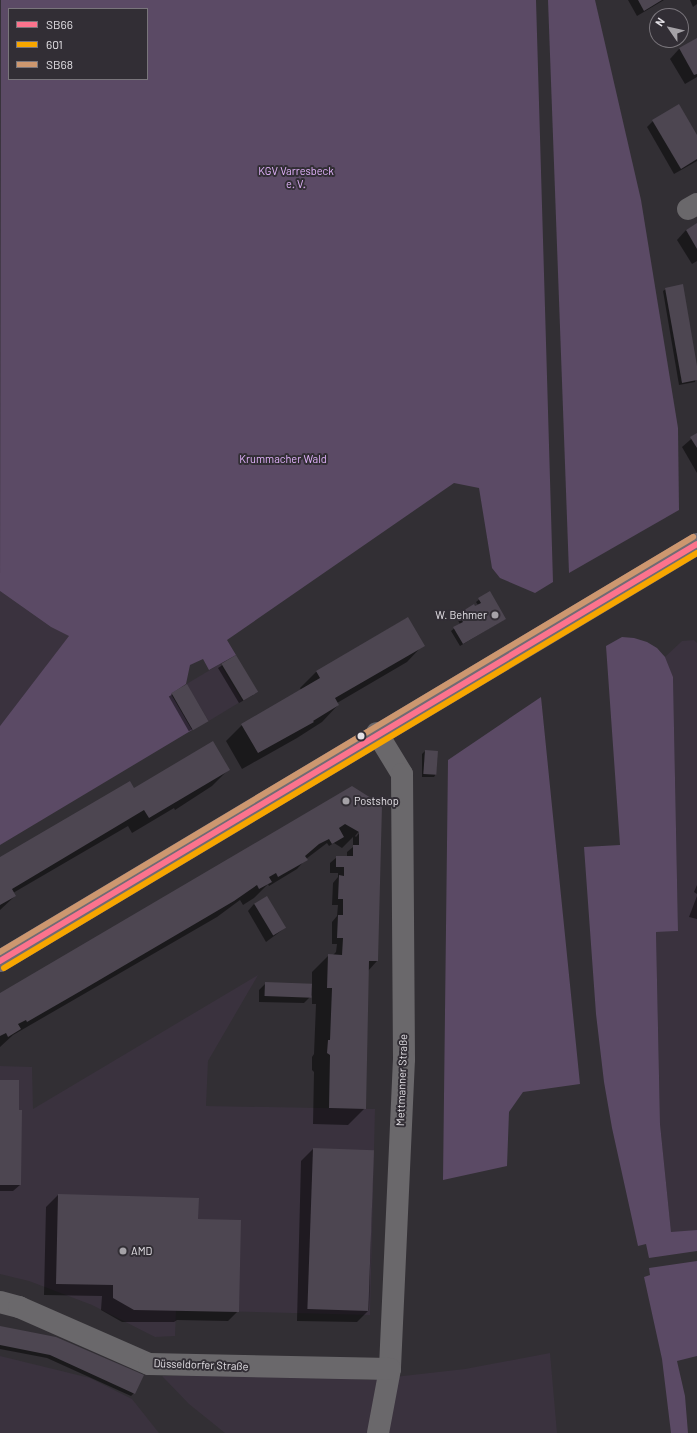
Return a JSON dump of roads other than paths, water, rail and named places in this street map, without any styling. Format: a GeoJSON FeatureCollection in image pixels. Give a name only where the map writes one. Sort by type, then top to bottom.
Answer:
{"type":"FeatureCollection","features":[{"type":"Feature","properties":{"kind":"main road"},"geometry":{"type":"LineString","coordinates":[[0,961],[276,796],[377,733],[697,544]]}},
{"type":"Feature","properties":{"kind":"street","name":"Mettmanner Straße"},"geometry":{"type":"LineString","coordinates":[[377,733],[402,774],[404,1059],[390,1369],[378,1433]]}},
{"type":"Feature","properties":{"kind":"street","name":"Düsseldorfer Straße"},"geometry":{"type":"LineString","coordinates":[[0,1302],[19,1307],[149,1364],[390,1369]]}},
{"type":"Feature","properties":{"kind":"place","name":"W. Behmer"},"geometry":{"type":"Point","coordinates":[495,615]}},
{"type":"Feature","properties":{"kind":"place","name":"Postshop"},"geometry":{"type":"Point","coordinates":[346,801]}},
{"type":"Feature","properties":{"kind":"place","name":"AMD"},"geometry":{"type":"Point","coordinates":[123,1251]}},
{"type":"Feature","properties":{"kind":"park label","name":"KGV Varresbeck e. V."},"geometry":{"type":"Point","coordinates":[296,178]}},
{"type":"Feature","properties":{"kind":"park label","name":"Krummacher Wald"},"geometry":{"type":"Point","coordinates":[283,459]}}]}
